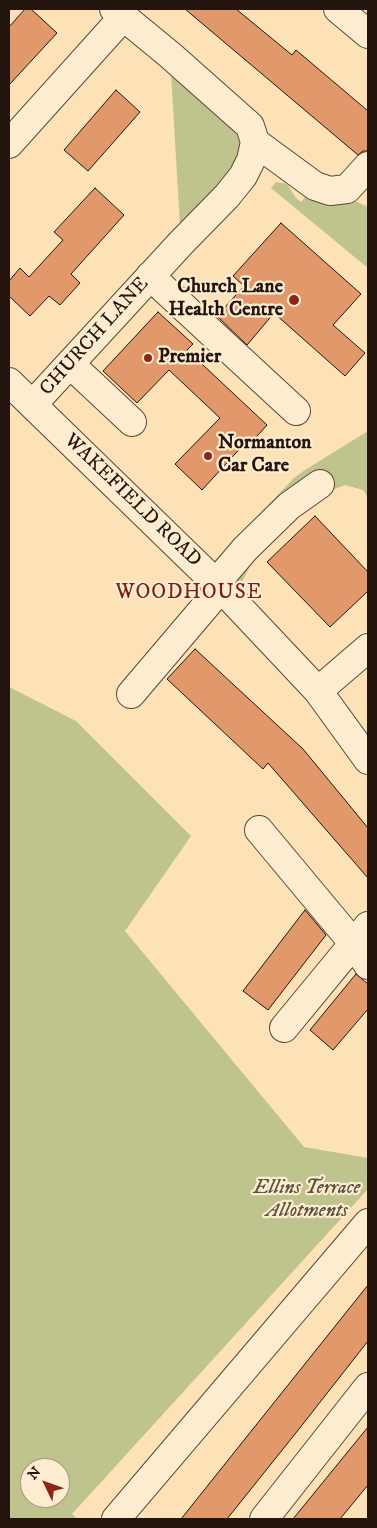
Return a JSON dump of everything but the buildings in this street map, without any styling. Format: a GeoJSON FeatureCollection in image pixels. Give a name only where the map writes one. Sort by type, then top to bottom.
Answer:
{"type":"FeatureCollection","features":[{"type":"Feature","properties":{"kind":"street"},"geometry":{"type":"LineString","coordinates":[[338,9],[368,34]]}},
{"type":"Feature","properties":{"kind":"street"},"geometry":{"type":"LineString","coordinates":[[9,144],[22,112],[119,12],[250,126],[255,142],[316,186],[330,191],[347,189],[368,166]]}},
{"type":"Feature","properties":{"kind":"street","name":"CHURCH LANE"},"geometry":{"type":"LineString","coordinates":[[33,404],[150,276],[227,196],[243,176],[252,160],[255,142]]}},
{"type":"Feature","properties":{"kind":"street"},"geometry":{"type":"LineString","coordinates":[[150,276],[296,411]]}},
{"type":"Feature","properties":{"kind":"street"},"geometry":{"type":"LineString","coordinates":[[70,364],[132,422]]}},
{"type":"Feature","properties":{"kind":"street","name":"WAKEFIELD ROAD"},"geometry":{"type":"LineString","coordinates":[[9,382],[218,586],[318,691],[368,760]]}},
{"type":"Feature","properties":{"kind":"street"},"geometry":{"type":"LineString","coordinates":[[132,694],[245,549],[289,506],[320,484]]}},
{"type":"Feature","properties":{"kind":"street"},"geometry":{"type":"LineString","coordinates":[[318,691],[368,648]]}},
{"type":"Feature","properties":{"kind":"street"},"geometry":{"type":"LineString","coordinates":[[259,830],[363,945],[284,1028]]}},
{"type":"Feature","properties":{"kind":"street"},"geometry":{"type":"LineString","coordinates":[[116,1519],[368,1223]]}},
{"type":"Feature","properties":{"kind":"street"},"geometry":{"type":"LineString","coordinates":[[264,1519],[368,1388]]}},
{"type":"Feature","properties":{"kind":"green space"},"geometry":{"type":"Polygon","coordinates":[[[170,55],[255,142],[181,243],[170,55]]]}},
{"type":"Feature","properties":{"kind":"green space"},"geometry":{"type":"Polygon","coordinates":[[[276,182],[287,184],[301,202],[315,186],[347,189],[353,200],[368,207],[368,268],[271,188],[276,182]]]}},
{"type":"Feature","properties":{"kind":"green space"},"geometry":{"type":"Polygon","coordinates":[[[368,431],[368,498],[363,490],[345,485],[327,492],[304,505],[257,552],[233,600],[204,572],[294,478],[368,431]]]}},
{"type":"Feature","properties":{"kind":"green space","name":"Ellins Terrace Allotments"},"geometry":{"type":"Polygon","coordinates":[[[9,687],[76,721],[191,836],[125,931],[304,1147],[368,1158],[368,1189],[72,1514],[78,1519],[9,1519],[9,687]]]}},
{"type":"Feature","properties":{"kind":"place","name":"Church Lane Health Centre"},"geometry":{"type":"Point","coordinates":[294,300]}},
{"type":"Feature","properties":{"kind":"place","name":"Premier"},"geometry":{"type":"Point","coordinates":[148,358]}},
{"type":"Feature","properties":{"kind":"place","name":"Normanton Car Care"},"geometry":{"type":"Point","coordinates":[208,456]}},
{"type":"Feature","properties":{"kind":"district","name":"WOODHOUSE"},"geometry":{"type":"Point","coordinates":[189,594]}}]}
